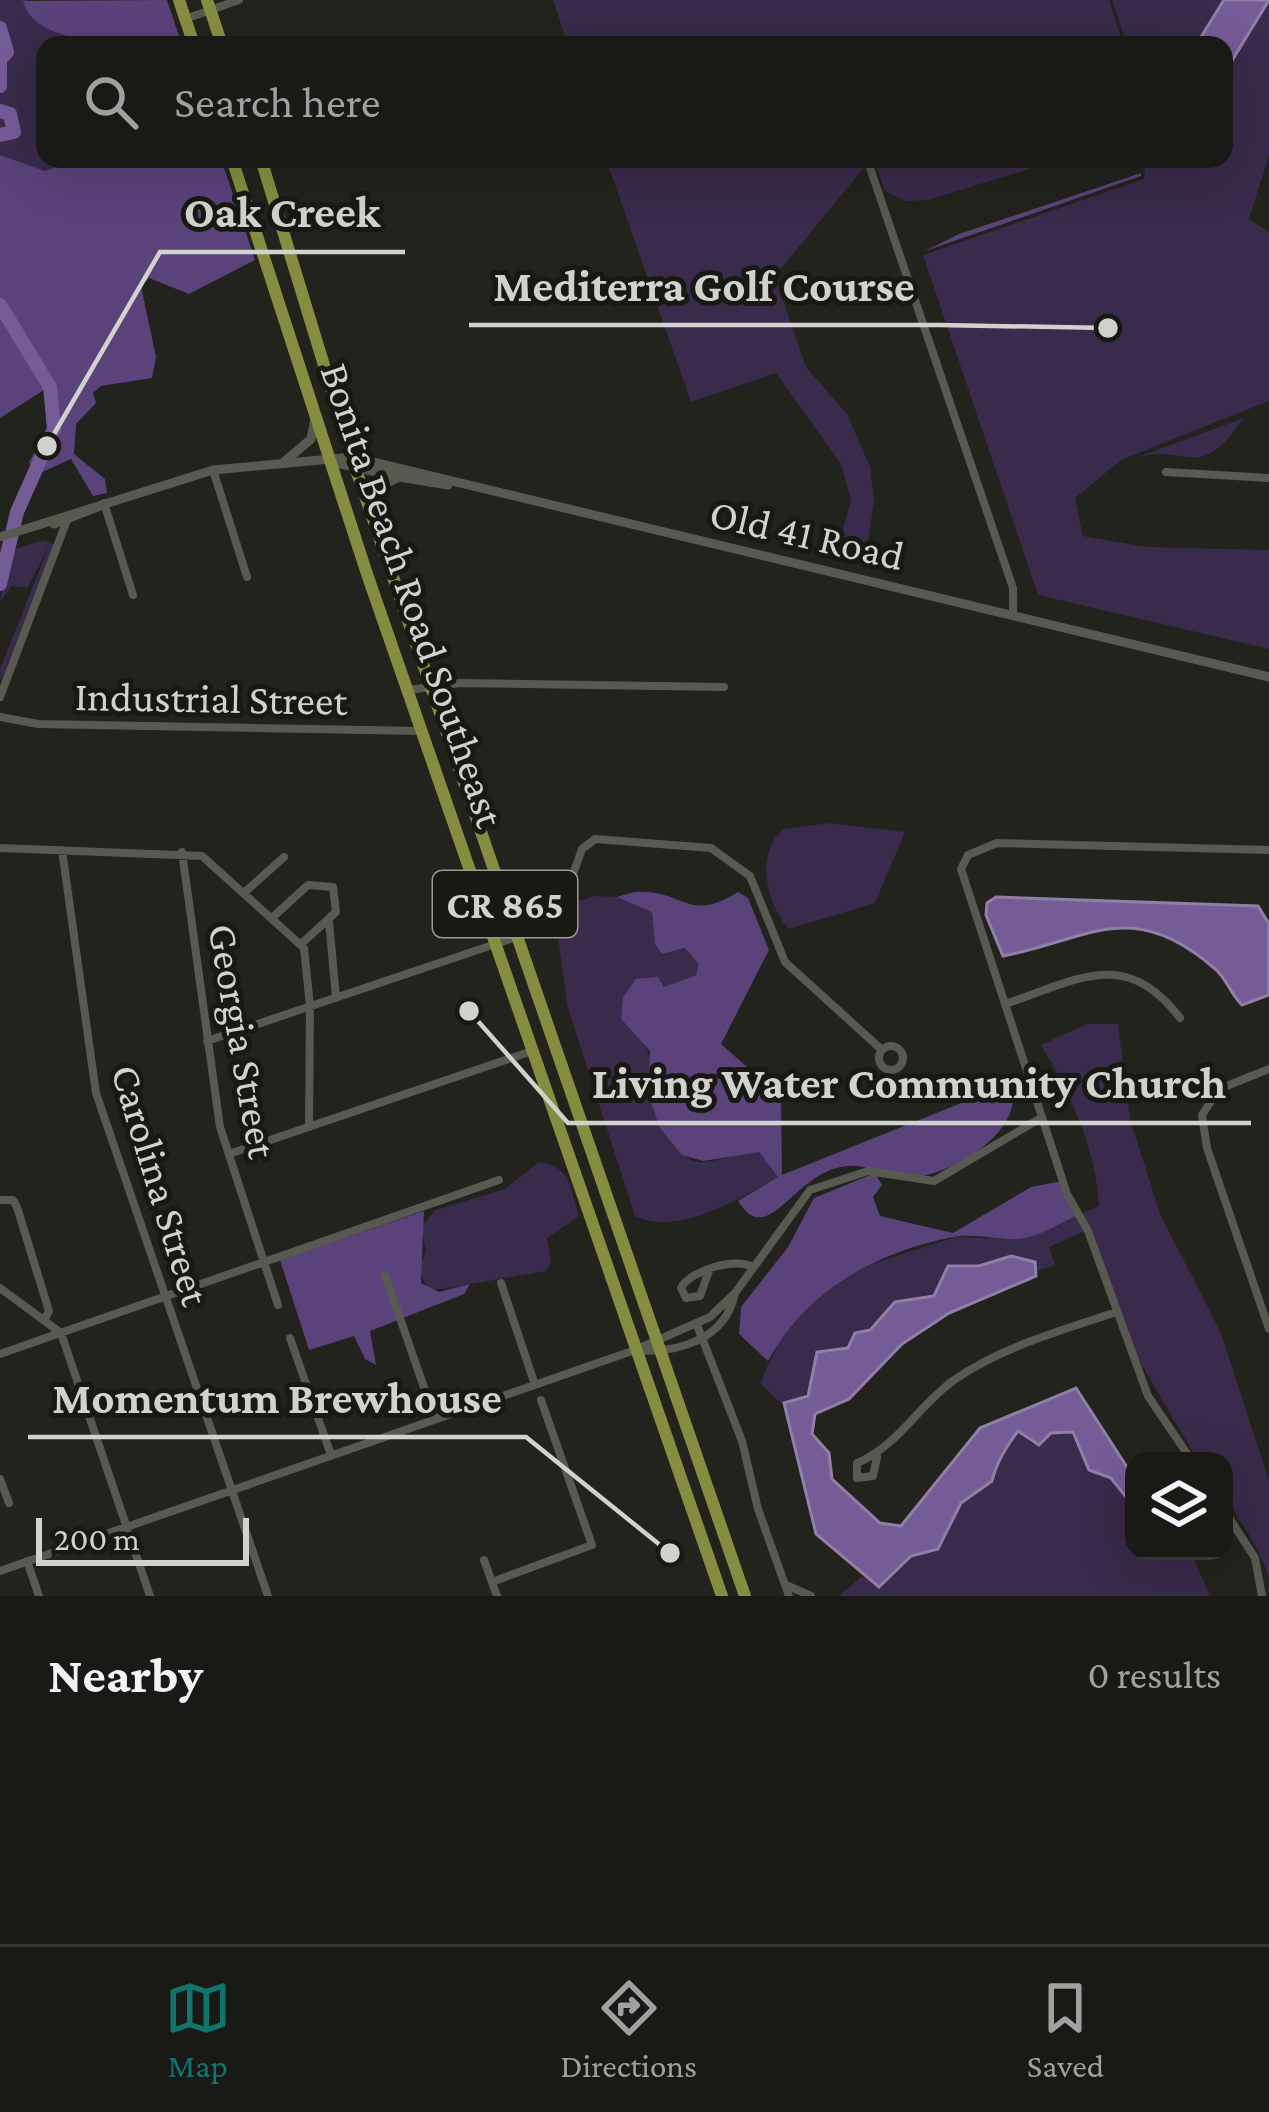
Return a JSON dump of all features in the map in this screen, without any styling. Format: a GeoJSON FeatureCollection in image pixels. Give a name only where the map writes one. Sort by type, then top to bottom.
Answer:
{"type":"FeatureCollection","features":[{"type":"Feature","properties":{"kind":"main road"},"geometry":{"type":"LineString","coordinates":[[178,0],[191,36]]}},
{"type":"Feature","properties":{"kind":"main road"},"geometry":{"type":"LineString","coordinates":[[208,5],[219,36]]}},
{"type":"Feature","properties":{"kind":"main road","name":"Bonita Beach Road Southeast"},"geometry":{"type":"LineString","coordinates":[[235,168],[532,1052],[722,1596]]}},
{"type":"Feature","properties":{"kind":"main road","name":"Bonita Beach Road Southeast"},"geometry":{"type":"LineString","coordinates":[[264,168],[354,464],[745,1596]]}},
{"type":"Feature","properties":{"kind":"street"},"geometry":{"type":"LineString","coordinates":[[185,19],[208,5],[239,0]]}},
{"type":"Feature","properties":{"kind":"street"},"geometry":{"type":"LineString","coordinates":[[870,168],[1013,588],[1013,615]]}},
{"type":"Feature","properties":{"kind":"street"},"geometry":{"type":"LineString","coordinates":[[279,464],[311,439],[312,402]]}},
{"type":"Feature","properties":{"kind":"street","name":"Old 41 Road"},"geometry":{"type":"LineString","coordinates":[[0,540],[213,470],[331,461],[467,487],[1269,677]]}},
{"type":"Feature","properties":{"kind":"street","name":"Old 41 Road"},"geometry":{"type":"LineString","coordinates":[[354,464],[399,477],[467,487]]}},
{"type":"Feature","properties":{"kind":"street"},"geometry":{"type":"LineString","coordinates":[[213,470],[247,577]]}},
{"type":"Feature","properties":{"kind":"street"},"geometry":{"type":"LineString","coordinates":[[1166,472],[1269,478]]}},
{"type":"Feature","properties":{"kind":"street"},"geometry":{"type":"LineString","coordinates":[[372,516],[379,487],[399,477]]}},
{"type":"Feature","properties":{"kind":"street"},"geometry":{"type":"LineString","coordinates":[[104,503],[133,595]]}},
{"type":"Feature","properties":{"kind":"street","name":"Old 41 Road"},"geometry":{"type":"LineString","coordinates":[[25,531],[67,520],[104,503]]}},
{"type":"Feature","properties":{"kind":"street"},"geometry":{"type":"LineString","coordinates":[[0,697],[67,520]]}},
{"type":"Feature","properties":{"kind":"street"},"geometry":{"type":"LineString","coordinates":[[409,690],[430,686],[724,687]]}},
{"type":"Feature","properties":{"kind":"street","name":"Industrial Street"},"geometry":{"type":"LineString","coordinates":[[0,717],[38,724],[423,731]]}},
{"type":"Feature","properties":{"kind":"street"},"geometry":{"type":"LineString","coordinates":[[207,1041],[496,944],[558,916],[583,849],[595,838],[711,848],[750,877],[784,962],[882,1050]]}},
{"type":"Feature","properties":{"kind":"street"},"geometry":{"type":"LineString","coordinates":[[1186,1452],[1148,1396],[1041,1118],[962,869],[982,846],[1269,850]]}},
{"type":"Feature","properties":{"kind":"street"},"geometry":{"type":"LineString","coordinates":[[0,848],[182,852],[210,860],[274,916],[301,944],[310,1006],[309,1127]]}},
{"type":"Feature","properties":{"kind":"street","name":"Carolina Street"},"geometry":{"type":"LineString","coordinates":[[62,850],[96,1093],[268,1596]]}},
{"type":"Feature","properties":{"kind":"street","name":"Georgia Street"},"geometry":{"type":"LineString","coordinates":[[182,852],[207,1041],[229,1154],[278,1306]]}},
{"type":"Feature","properties":{"kind":"street"},"geometry":{"type":"LineString","coordinates":[[246,891],[284,857]]}},
{"type":"Feature","properties":{"kind":"street"},"geometry":{"type":"LineString","coordinates":[[274,916],[318,882],[338,894],[338,908],[301,944]]}},
{"type":"Feature","properties":{"kind":"street"},"geometry":{"type":"LineString","coordinates":[[329,920],[336,998]]}},
{"type":"Feature","properties":{"kind":"street"},"geometry":{"type":"LineString","coordinates":[[1005,1004],[1106,973],[1149,982],[1180,1018]]}},
{"type":"Feature","properties":{"kind":"street"},"geometry":{"type":"LineString","coordinates":[[229,1154],[532,1052]]}},
{"type":"Feature","properties":{"kind":"street"},"geometry":{"type":"LineString","coordinates":[[1269,1069],[1216,1092],[1202,1115],[1207,1148],[1269,1329]]}},
{"type":"Feature","properties":{"kind":"street"},"geometry":{"type":"LineString","coordinates":[[656,1345],[697,1325],[735,1293],[810,1190],[868,1171],[934,1181],[1041,1118]]}},
{"type":"Feature","properties":{"kind":"street"},"geometry":{"type":"LineString","coordinates":[[0,1354],[499,1180]]}},
{"type":"Feature","properties":{"kind":"street"},"geometry":{"type":"LineString","coordinates":[[0,1200],[13,1200],[16,1207],[49,1311],[44,1320]]}},
{"type":"Feature","properties":{"kind":"street"},"geometry":{"type":"LineString","coordinates":[[709,1271],[741,1261],[754,1268]]}},
{"type":"Feature","properties":{"kind":"street"},"geometry":{"type":"LineString","coordinates":[[386,1275],[434,1419]]}},
{"type":"Feature","properties":{"kind":"street"},"geometry":{"type":"LineString","coordinates":[[501,1283],[535,1385]]}},
{"type":"Feature","properties":{"kind":"street"},"geometry":{"type":"LineString","coordinates":[[0,1288],[61,1334],[150,1596]]}},
{"type":"Feature","properties":{"kind":"street"},"geometry":{"type":"LineString","coordinates":[[0,1571],[635,1350],[702,1338],[723,1324],[735,1293]]}},
{"type":"Feature","properties":{"kind":"street"},"geometry":{"type":"LineString","coordinates":[[877,1457],[950,1383],[987,1360],[1116,1312]]}},
{"type":"Feature","properties":{"kind":"street"},"geometry":{"type":"LineString","coordinates":[[697,1325],[742,1442],[789,1596]]}},
{"type":"Feature","properties":{"kind":"street"},"geometry":{"type":"LineString","coordinates":[[290,1338],[331,1455]]}},
{"type":"Feature","properties":{"kind":"street"},"geometry":{"type":"LineString","coordinates":[[492,1582],[592,1545],[541,1400]]}},
{"type":"Feature","properties":{"kind":"street"},"geometry":{"type":"LineString","coordinates":[[0,1479],[9,1503]]}},
{"type":"Feature","properties":{"kind":"street"},"geometry":{"type":"LineString","coordinates":[[1233,1524],[1255,1558],[1262,1596]]}},
{"type":"Feature","properties":{"kind":"street"},"geometry":{"type":"LineString","coordinates":[[484,1560],[497,1596]]}},
{"type":"Feature","properties":{"kind":"street"},"geometry":{"type":"LineString","coordinates":[[27,1561],[39,1596]]}},
{"type":"Feature","properties":{"kind":"street"},"geometry":{"type":"LineString","coordinates":[[785,1584],[811,1596]]}},
{"type":"Feature","properties":{"kind":"shaded area"},"geometry":{"type":"Polygon","coordinates":[[[0,0],[30,0],[24,2],[66,36],[36,36],[36,168],[0,155],[0,0]]]}},
{"type":"Feature","properties":{"kind":"shaded area"},"geometry":{"type":"Polygon","coordinates":[[[167,0],[179,36],[68,36],[31,17],[23,1],[167,0]]]}},
{"type":"Feature","properties":{"kind":"shaded area"},"geometry":{"type":"Polygon","coordinates":[[[553,0],[1109,0],[1120,36],[565,36],[553,0]]]}},
{"type":"Feature","properties":{"kind":"shaded area"},"geometry":{"type":"Polygon","coordinates":[[[1112,0],[1269,0],[1269,155],[1249,219],[1269,232],[1269,401],[1121,460],[1075,498],[1083,536],[1147,547],[1269,550],[1269,649],[1038,595],[923,255],[1144,179],[1145,168],[1233,168],[1233,36],[1124,36],[1112,0]]]}},
{"type":"Feature","properties":{"kind":"shaded area"},"geometry":{"type":"Polygon","coordinates":[[[1224,0],[1269,0],[1233,59],[1233,36],[1202,36],[1224,0]]]}},
{"type":"Feature","properties":{"kind":"shaded area"},"geometry":{"type":"Polygon","coordinates":[[[0,155],[45,171],[224,168],[255,260],[189,294],[149,278],[141,286],[156,357],[152,378],[101,386],[93,393],[96,403],[76,424],[74,454],[105,479],[107,493],[93,496],[71,459],[36,475],[29,462],[55,418],[44,390],[0,418],[0,155]]]}},
{"type":"Feature","properties":{"kind":"shaded area"},"geometry":{"type":"Polygon","coordinates":[[[609,168],[864,168],[775,276],[806,367],[847,414],[870,467],[874,500],[865,561],[836,555],[851,500],[841,464],[776,373],[691,402],[609,168]]]}},
{"type":"Feature","properties":{"kind":"shaded area"},"geometry":{"type":"Polygon","coordinates":[[[877,168],[1032,168],[929,200],[905,201],[885,191],[877,168]]]}},
{"type":"Feature","properties":{"kind":"shaded area"},"geometry":{"type":"Polygon","coordinates":[[[1141,176],[925,251],[959,234],[1141,176]]]}},
{"type":"Feature","properties":{"kind":"shaded area"},"geometry":{"type":"Polygon","coordinates":[[[1244,418],[1228,439],[1202,456],[1135,458],[1244,418]]]}},
{"type":"Feature","properties":{"kind":"shaded area"},"geometry":{"type":"Polygon","coordinates":[[[44,540],[54,545],[1,681],[0,669],[49,546],[27,588],[12,586],[0,601],[9,551],[44,540]]]}},
{"type":"Feature","properties":{"kind":"shaded area"},"geometry":{"type":"Polygon","coordinates":[[[830,823],[905,832],[875,903],[789,929],[770,893],[769,852],[783,829],[830,823]]]}},
{"type":"Feature","properties":{"kind":"shaded area"},"geometry":{"type":"Polygon","coordinates":[[[634,892],[696,905],[738,892],[748,898],[769,950],[721,1044],[781,1097],[782,1175],[1011,1083],[1013,1100],[1000,1131],[971,1156],[936,1173],[911,1178],[847,1166],[812,1181],[772,1213],[749,1214],[738,1201],[778,1177],[759,1152],[703,1161],[682,1155],[660,1128],[648,1094],[650,1051],[621,1019],[623,997],[636,979],[658,977],[664,987],[696,975],[699,964],[685,948],[662,954],[655,944],[652,912],[617,897],[634,892]]]}},
{"type":"Feature","properties":{"kind":"shaded area"},"geometry":{"type":"Polygon","coordinates":[[[617,897],[652,911],[655,944],[662,954],[685,948],[700,964],[696,975],[664,987],[658,977],[628,1027],[649,1053],[661,1126],[690,1160],[759,1152],[779,1177],[709,1212],[671,1222],[635,1216],[568,1008],[558,937],[579,901],[617,897]]]}},
{"type":"Feature","properties":{"kind":"shaded area"},"geometry":{"type":"Polygon","coordinates":[[[996,897],[1258,906],[1269,924],[1269,995],[1242,1005],[1218,972],[1185,946],[1133,928],[1085,934],[1003,956],[986,915],[987,903],[996,897]]]}},
{"type":"Feature","properties":{"kind":"shaded area"},"geometry":{"type":"Polygon","coordinates":[[[1087,1024],[1118,1024],[1130,1119],[1160,1214],[1221,1333],[1269,1481],[1269,1578],[1233,1506],[1233,1452],[1193,1452],[1136,1355],[1089,1229],[1049,1247],[1055,1265],[1037,1271],[1011,1256],[979,1266],[948,1266],[934,1296],[895,1302],[848,1348],[817,1352],[812,1381],[799,1398],[781,1403],[760,1383],[787,1325],[822,1291],[868,1265],[955,1237],[1022,1239],[1099,1206],[1093,1163],[1079,1121],[1041,1045],[1087,1024]]]}},
{"type":"Feature","properties":{"kind":"shaded area"},"geometry":{"type":"Polygon","coordinates":[[[539,1162],[564,1174],[579,1216],[547,1238],[551,1261],[546,1271],[429,1291],[419,1271],[426,1250],[421,1228],[435,1210],[505,1189],[539,1162]]]}},
{"type":"Feature","properties":{"kind":"shaded area"},"geometry":{"type":"Polygon","coordinates":[[[875,1173],[882,1185],[873,1197],[880,1216],[953,1233],[1031,1187],[1062,1181],[1078,1215],[1025,1238],[953,1237],[870,1265],[802,1314],[768,1361],[739,1334],[741,1307],[788,1247],[814,1198],[875,1173]]]}},
{"type":"Feature","properties":{"kind":"shaded area"},"geometry":{"type":"Polygon","coordinates":[[[424,1211],[421,1283],[439,1292],[470,1284],[464,1294],[370,1331],[376,1365],[365,1359],[354,1336],[309,1350],[280,1260],[424,1211]]]}},
{"type":"Feature","properties":{"kind":"shaded area"},"geometry":{"type":"Polygon","coordinates":[[[1011,1256],[1035,1262],[1036,1276],[949,1313],[902,1344],[849,1399],[815,1414],[812,1434],[829,1453],[832,1479],[880,1523],[901,1526],[980,1428],[1076,1388],[1125,1464],[1125,1496],[1111,1478],[1089,1470],[1073,1432],[1051,1433],[1039,1445],[1018,1431],[992,1481],[961,1503],[938,1549],[911,1556],[879,1587],[816,1534],[784,1403],[808,1396],[817,1352],[848,1348],[855,1333],[870,1330],[895,1302],[934,1296],[948,1266],[979,1266],[1011,1256]]]}},
{"type":"Feature","properties":{"kind":"shaded area"},"geometry":{"type":"Polygon","coordinates":[[[1018,1430],[1033,1444],[1055,1432],[1073,1432],[1089,1469],[1114,1483],[1125,1497],[1125,1560],[1194,1560],[1210,1596],[839,1596],[861,1577],[887,1580],[911,1556],[933,1551],[945,1540],[961,1503],[992,1481],[996,1459],[1018,1430]]]}},
{"type":"Feature","properties":{"kind":"waterway"},"geometry":{"type":"LineString","coordinates":[[0,28],[7,52],[0,60]]}},
{"type":"Feature","properties":{"kind":"waterway"},"geometry":{"type":"LineString","coordinates":[[0,62],[0,86]]}},
{"type":"Feature","properties":{"kind":"waterway"},"geometry":{"type":"LineString","coordinates":[[0,111],[10,114],[14,132],[0,135]]}},
{"type":"Feature","properties":{"kind":"waterway"},"geometry":{"type":"LineString","coordinates":[[0,305],[50,387],[54,429],[17,512],[0,584]]}},
{"type":"Feature","properties":{"kind":"place","name":"Mediterra Golf Course"},"geometry":{"type":"Point","coordinates":[1108,328]}},
{"type":"Feature","properties":{"kind":"place","name":"Oak Creek"},"geometry":{"type":"Point","coordinates":[47,446]}},
{"type":"Feature","properties":{"kind":"place","name":"Living Water Community Church"},"geometry":{"type":"Point","coordinates":[469,1011]}},
{"type":"Feature","properties":{"kind":"place","name":"Momentum Brewhouse"},"geometry":{"type":"Point","coordinates":[670,1553]}}]}
